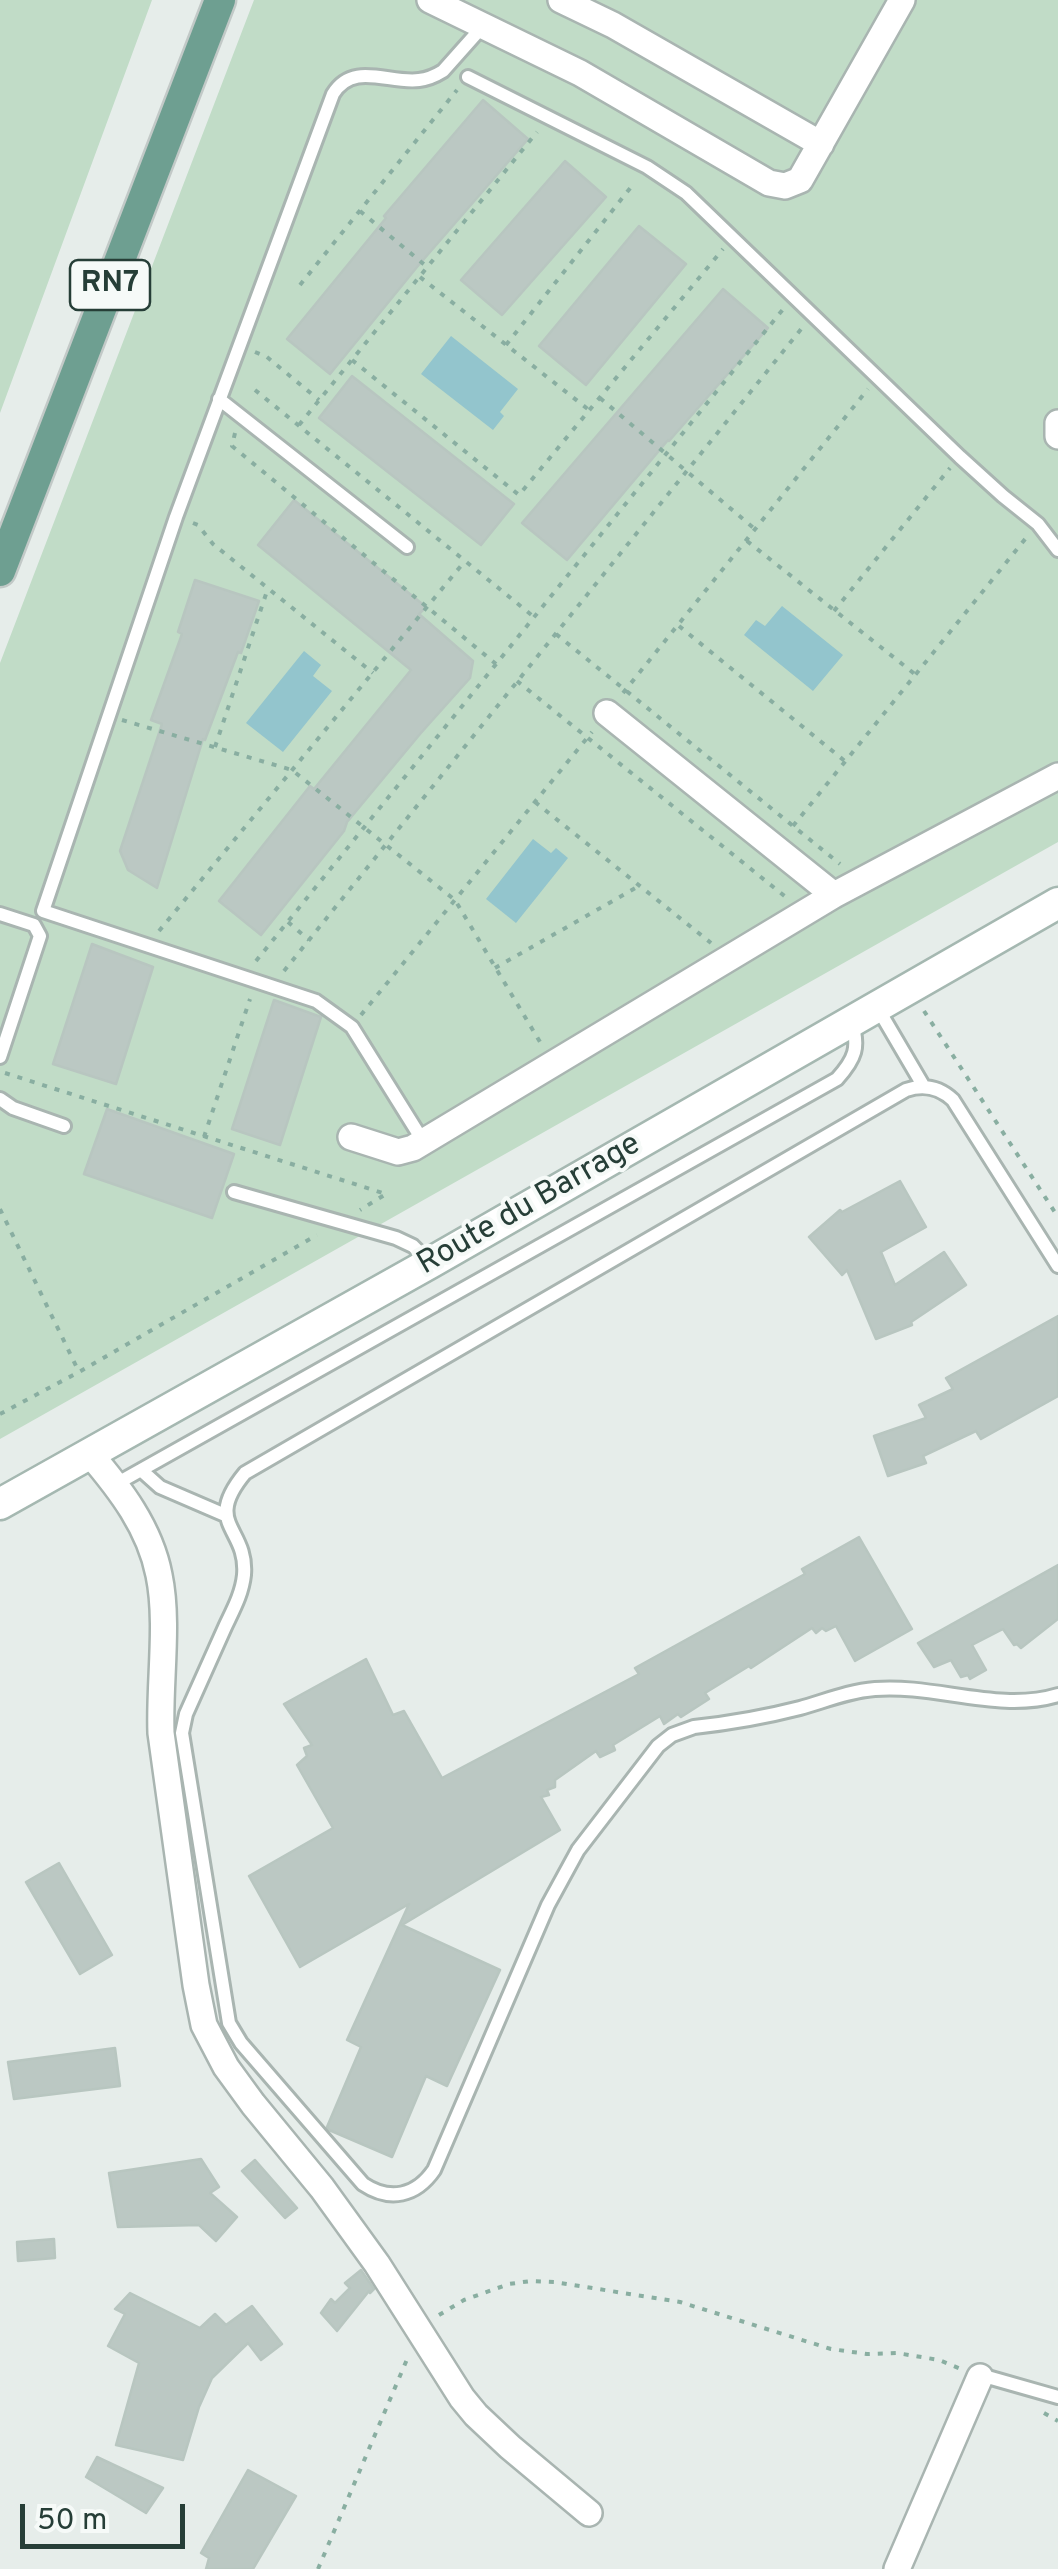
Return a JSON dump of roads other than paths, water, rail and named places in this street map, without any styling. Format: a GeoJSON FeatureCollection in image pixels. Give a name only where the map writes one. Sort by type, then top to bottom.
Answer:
{"type":"FeatureCollection","features":[{"type":"Feature","properties":{"kind":"main road","name":"RN7"},"geometry":{"type":"LineString","coordinates":[[0,570],[220,0]]}},
{"type":"Feature","properties":{"kind":"main road","name":"Route du Barrage"},"geometry":{"type":"LineString","coordinates":[[0,1504],[1058,903]]}},
{"type":"Feature","properties":{"kind":"street"},"geometry":{"type":"LineString","coordinates":[[430,0],[580,72],[770,183],[784,186],[800,180],[902,0]]}},
{"type":"Feature","properties":{"kind":"street"},"geometry":{"type":"LineString","coordinates":[[561,0],[613,25],[821,144]]}},
{"type":"Feature","properties":{"kind":"street"},"geometry":{"type":"LineString","coordinates":[[1058,423],[1058,436]]}},
{"type":"Feature","properties":{"kind":"street"},"geometry":{"type":"LineString","coordinates":[[607,713],[834,894]]}},
{"type":"Feature","properties":{"kind":"street"},"geometry":{"type":"LineString","coordinates":[[350,1137],[398,1152],[424,1142],[834,894],[1058,776]]}},
{"type":"Feature","properties":{"kind":"street"},"geometry":{"type":"LineString","coordinates":[[90,1454],[116,1484],[152,1548],[160,1578],[161,1732],[204,2025],[226,2067],[377,2264],[476,2415],[589,2513]]}},
{"type":"Feature","properties":{"kind":"street"},"geometry":{"type":"LineString","coordinates":[[897,2569],[975,2375]]}},
{"type":"Feature","properties":{"kind":"lane"},"geometry":{"type":"LineString","coordinates":[[424,1142],[352,1027],[316,1001],[43,910],[176,517],[338,85],[367,75],[407,80],[434,76],[483,26]]}},
{"type":"Feature","properties":{"kind":"lane"},"geometry":{"type":"LineString","coordinates":[[468,77],[647,167],[686,193],[960,457],[1038,524],[1058,550]]}},
{"type":"Feature","properties":{"kind":"lane"},"geometry":{"type":"LineString","coordinates":[[220,399],[407,547]]}},
{"type":"Feature","properties":{"kind":"lane"},"geometry":{"type":"LineString","coordinates":[[0,914],[34,926],[40,936],[0,1058]]}},
{"type":"Feature","properties":{"kind":"lane"},"geometry":{"type":"LineString","coordinates":[[116,1484],[838,1079],[850,1066],[856,1051],[856,1034],[864,1014],[924,1086]]}},
{"type":"Feature","properties":{"kind":"lane"},"geometry":{"type":"LineString","coordinates":[[1058,1266],[953,1100],[924,1086],[906,1090],[254,1466],[237,1482],[226,1503],[225,1515],[243,1556],[242,1590],[186,1714],[182,1733],[226,2013],[241,2043],[355,2176],[372,2190],[404,2194],[426,2181],[434,2170],[566,1868],[664,1740],[683,1730],[758,1718],[872,1689],[910,1689],[1020,1701],[1058,1695]]}},
{"type":"Feature","properties":{"kind":"lane"},"geometry":{"type":"LineString","coordinates":[[0,1099],[13,1108],[64,1126]]}},
{"type":"Feature","properties":{"kind":"lane"},"geometry":{"type":"LineString","coordinates":[[234,1192],[405,1241],[430,1263]]}},
{"type":"Feature","properties":{"kind":"lane"},"geometry":{"type":"LineString","coordinates":[[141,1470],[160,1487],[225,1515]]}},
{"type":"Feature","properties":{"kind":"lane"},"geometry":{"type":"LineString","coordinates":[[975,2375],[1058,2397]]}},
{"type":"Feature","properties":{"kind":"water"},"geometry":{"type":"Polygon","coordinates":[[[451,336],[518,389],[500,412],[504,416],[493,430],[421,374],[451,336]]]}},
{"type":"Feature","properties":{"kind":"water"},"geometry":{"type":"Polygon","coordinates":[[[782,606],[843,655],[813,691],[744,635],[756,620],[765,626],[782,606]]]}},
{"type":"Feature","properties":{"kind":"water"},"geometry":{"type":"Polygon","coordinates":[[[304,651],[321,665],[313,676],[332,691],[283,752],[246,723],[304,651]]]}},
{"type":"Feature","properties":{"kind":"water"},"geometry":{"type":"Polygon","coordinates":[[[533,839],[551,853],[556,848],[568,858],[516,923],[486,899],[533,839]]]}}]}
